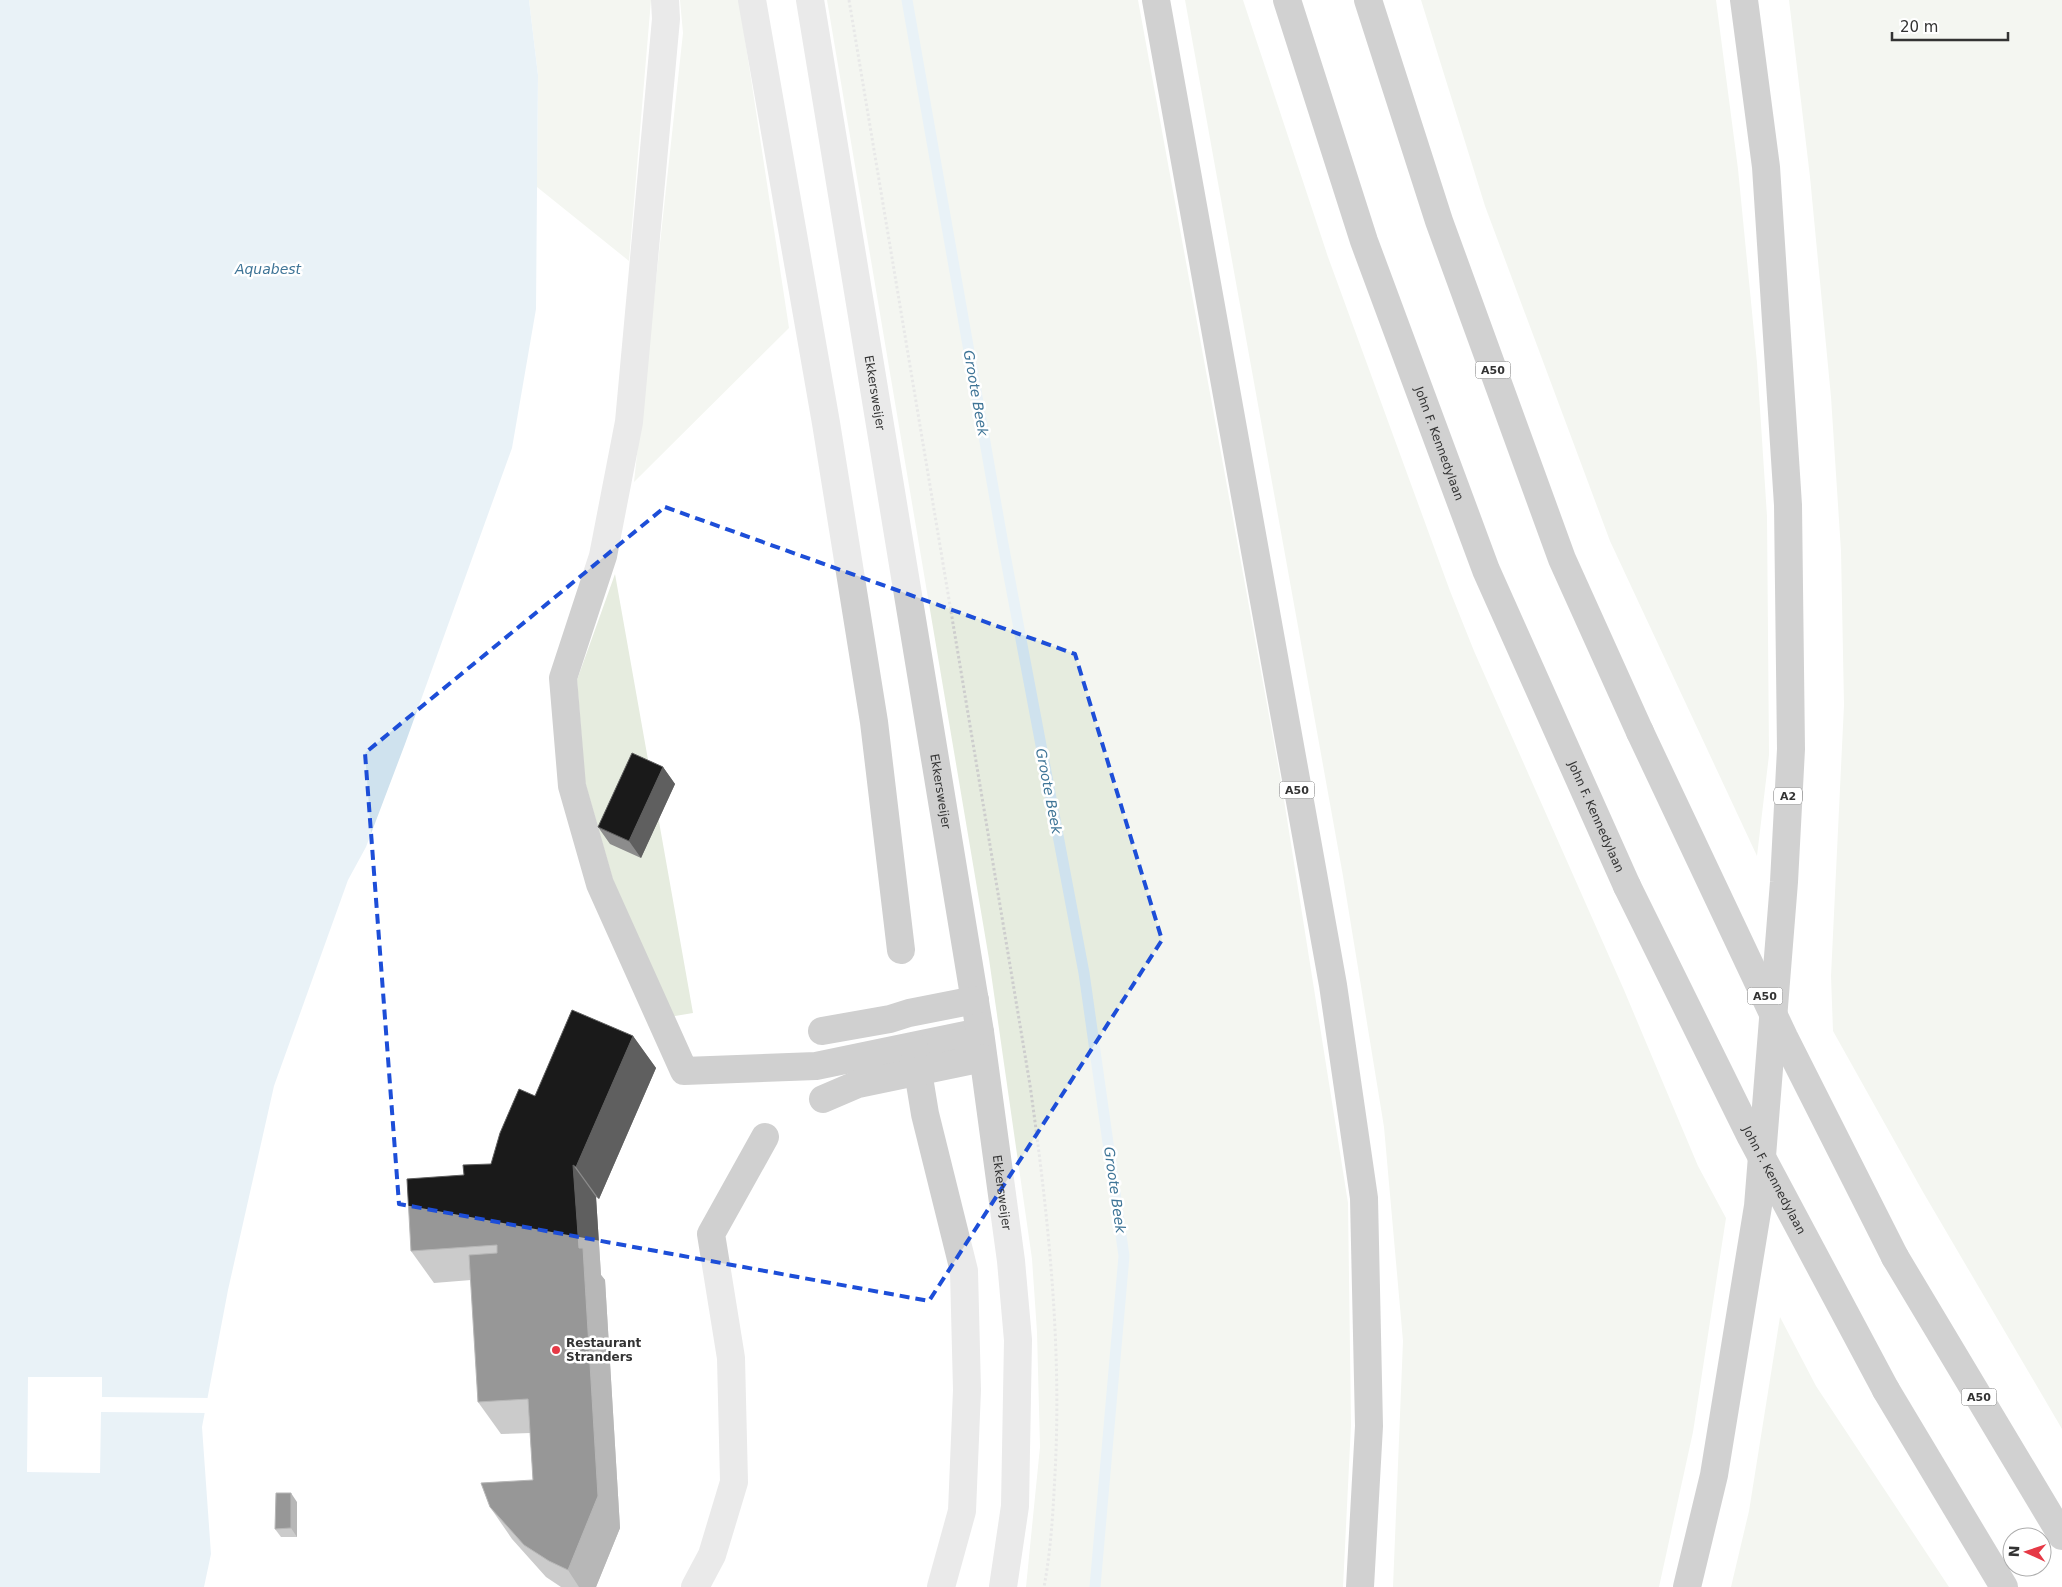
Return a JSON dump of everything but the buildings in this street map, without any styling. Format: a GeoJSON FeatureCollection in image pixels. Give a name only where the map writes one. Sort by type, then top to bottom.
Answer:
{"type":"FeatureCollection","features":[{"type":"Feature","properties":{"kind":"highway","name":"A50"},"geometry":{"type":"LineString","coordinates":[[1156,0],[1333,985],[1364,1198],[1369,1426],[1360,1587]]}},
{"type":"Feature","properties":{"kind":"highway","name":"John F. Kennedylaan"},"geometry":{"type":"LineString","coordinates":[[1288,0],[1364,241],[1486,570],[1627,886],[1751,1136],[1886,1390],[2004,1587]]}},
{"type":"Feature","properties":{"kind":"highway","name":"A50"},"geometry":{"type":"LineString","coordinates":[[1368,0],[1439,221],[1562,560],[1640,732],[1784,1037],[1895,1257],[2062,1536]]}},
{"type":"Feature","properties":{"kind":"highway","name":"A2"},"geometry":{"type":"LineString","coordinates":[[1687,1587],[1714,1475],[1758,1206],[1784,882],[1790,749],[1788,505],[1766,167],[1744,0]]}},
{"type":"Feature","properties":{"kind":"street"},"geometry":{"type":"LineString","coordinates":[[665,0],[666,19],[629,422],[603,556],[563,678],[572,786],[600,884],[684,1071],[816,1066],[916,1059],[982,1045]]}},
{"type":"Feature","properties":{"kind":"street"},"geometry":{"type":"LineString","coordinates":[[752,0],[826,423],[866,676],[901,950]]}},
{"type":"Feature","properties":{"kind":"street","name":"Ekkersweijer"},"geometry":{"type":"LineString","coordinates":[[810,0],[975,1000],[1011,1261],[1018,1340],[1015,1506],[1003,1587]]}},
{"type":"Feature","properties":{"kind":"street"},"geometry":{"type":"LineString","coordinates":[[822,1031],[890,1019],[909,1013],[975,1000]]}},
{"type":"Feature","properties":{"kind":"street"},"geometry":{"type":"LineString","coordinates":[[822,1099],[916,1059]]}},
{"type":"Feature","properties":{"kind":"street"},"geometry":{"type":"LineString","coordinates":[[916,1059],[924,1114],[964,1271],[967,1390],[962,1510],[941,1587]]}},
{"type":"Feature","properties":{"kind":"street"},"geometry":{"type":"LineString","coordinates":[[695,1587],[712,1555],[734,1482],[731,1358],[711,1234],[765,1137]]}},
{"type":"Feature","properties":{"kind":"highlighted area"},"geometry":{"type":"Polygon","coordinates":[[[665,507],[1075,654],[1162,940],[929,1301],[399,1204],[365,753],[665,507]]]}},
{"type":"Feature","properties":{"kind":"shaded area"},"geometry":{"type":"Polygon","coordinates":[[[529,0],[651,0],[629,261],[537,187],[538,75],[529,0]]]}},
{"type":"Feature","properties":{"kind":"shaded area"},"geometry":{"type":"Polygon","coordinates":[[[680,0],[739,0],[789,328],[634,482],[683,33],[680,0]]]}},
{"type":"Feature","properties":{"kind":"shaded area"},"geometry":{"type":"Polygon","coordinates":[[[827,0],[1138,0],[1281,781],[1348,1203],[1351,1425],[1343,1587],[1026,1587],[1040,1447],[1037,1332],[1032,1259],[989,959],[827,0]]]}},
{"type":"Feature","properties":{"kind":"shaded area"},"geometry":{"type":"Polygon","coordinates":[[[1185,0],[1243,0],[1328,257],[1450,591],[1474,651],[1624,990],[1698,1166],[1726,1218],[1693,1432],[1659,1587],[1393,1587],[1403,1341],[1384,1127],[1343,876],[1185,0]]]}},
{"type":"Feature","properties":{"kind":"shaded area"},"geometry":{"type":"Polygon","coordinates":[[[1421,0],[1716,0],[1738,169],[1757,363],[1767,516],[1769,755],[1757,856],[1610,541],[1485,206],[1421,0]]]}},
{"type":"Feature","properties":{"kind":"shaded area"},"geometry":{"type":"Polygon","coordinates":[[[1789,0],[2062,0],[2062,1429],[1923,1192],[1833,1031],[1831,976],[1844,705],[1841,551],[1831,397],[1810,177],[1789,0]]]}},
{"type":"Feature","properties":{"kind":"shaded area"},"geometry":{"type":"Polygon","coordinates":[[[615,574],[693,1013],[669,1017],[613,880],[585,782],[577,680],[615,574]]]}},
{"type":"Feature","properties":{"kind":"shaded area"},"geometry":{"type":"Polygon","coordinates":[[[1780,1317],[1816,1386],[1949,1587],[1731,1587],[1749,1511],[1780,1317]]]}},
{"type":"Feature","properties":{"kind":"water","name":"Aquabest"},"geometry":{"type":"Polygon","coordinates":[[[0,0],[529,0],[538,75],[536,309],[512,448],[405,744],[366,847],[348,880],[274,1086],[228,1290],[202,1427],[211,1554],[204,1587],[0,1587],[0,0]]]}},
{"type":"Feature","properties":{"kind":"pier"},"geometry":{"type":"Polygon","coordinates":[[[28,1377],[102,1377],[102,1397],[211,1398],[208,1413],[101,1412],[100,1473],[27,1472],[28,1377]]]}},
{"type":"Feature","properties":{"kind":"waterway","name":"Groote Beek"},"geometry":{"type":"LineString","coordinates":[[907,0],[1003,544],[1084,973],[1124,1256],[1095,1587]]}},
{"type":"Feature","properties":{"kind":"place","name":"Restaurant Stranders"},"geometry":{"type":"Point","coordinates":[556,1350]}}]}
